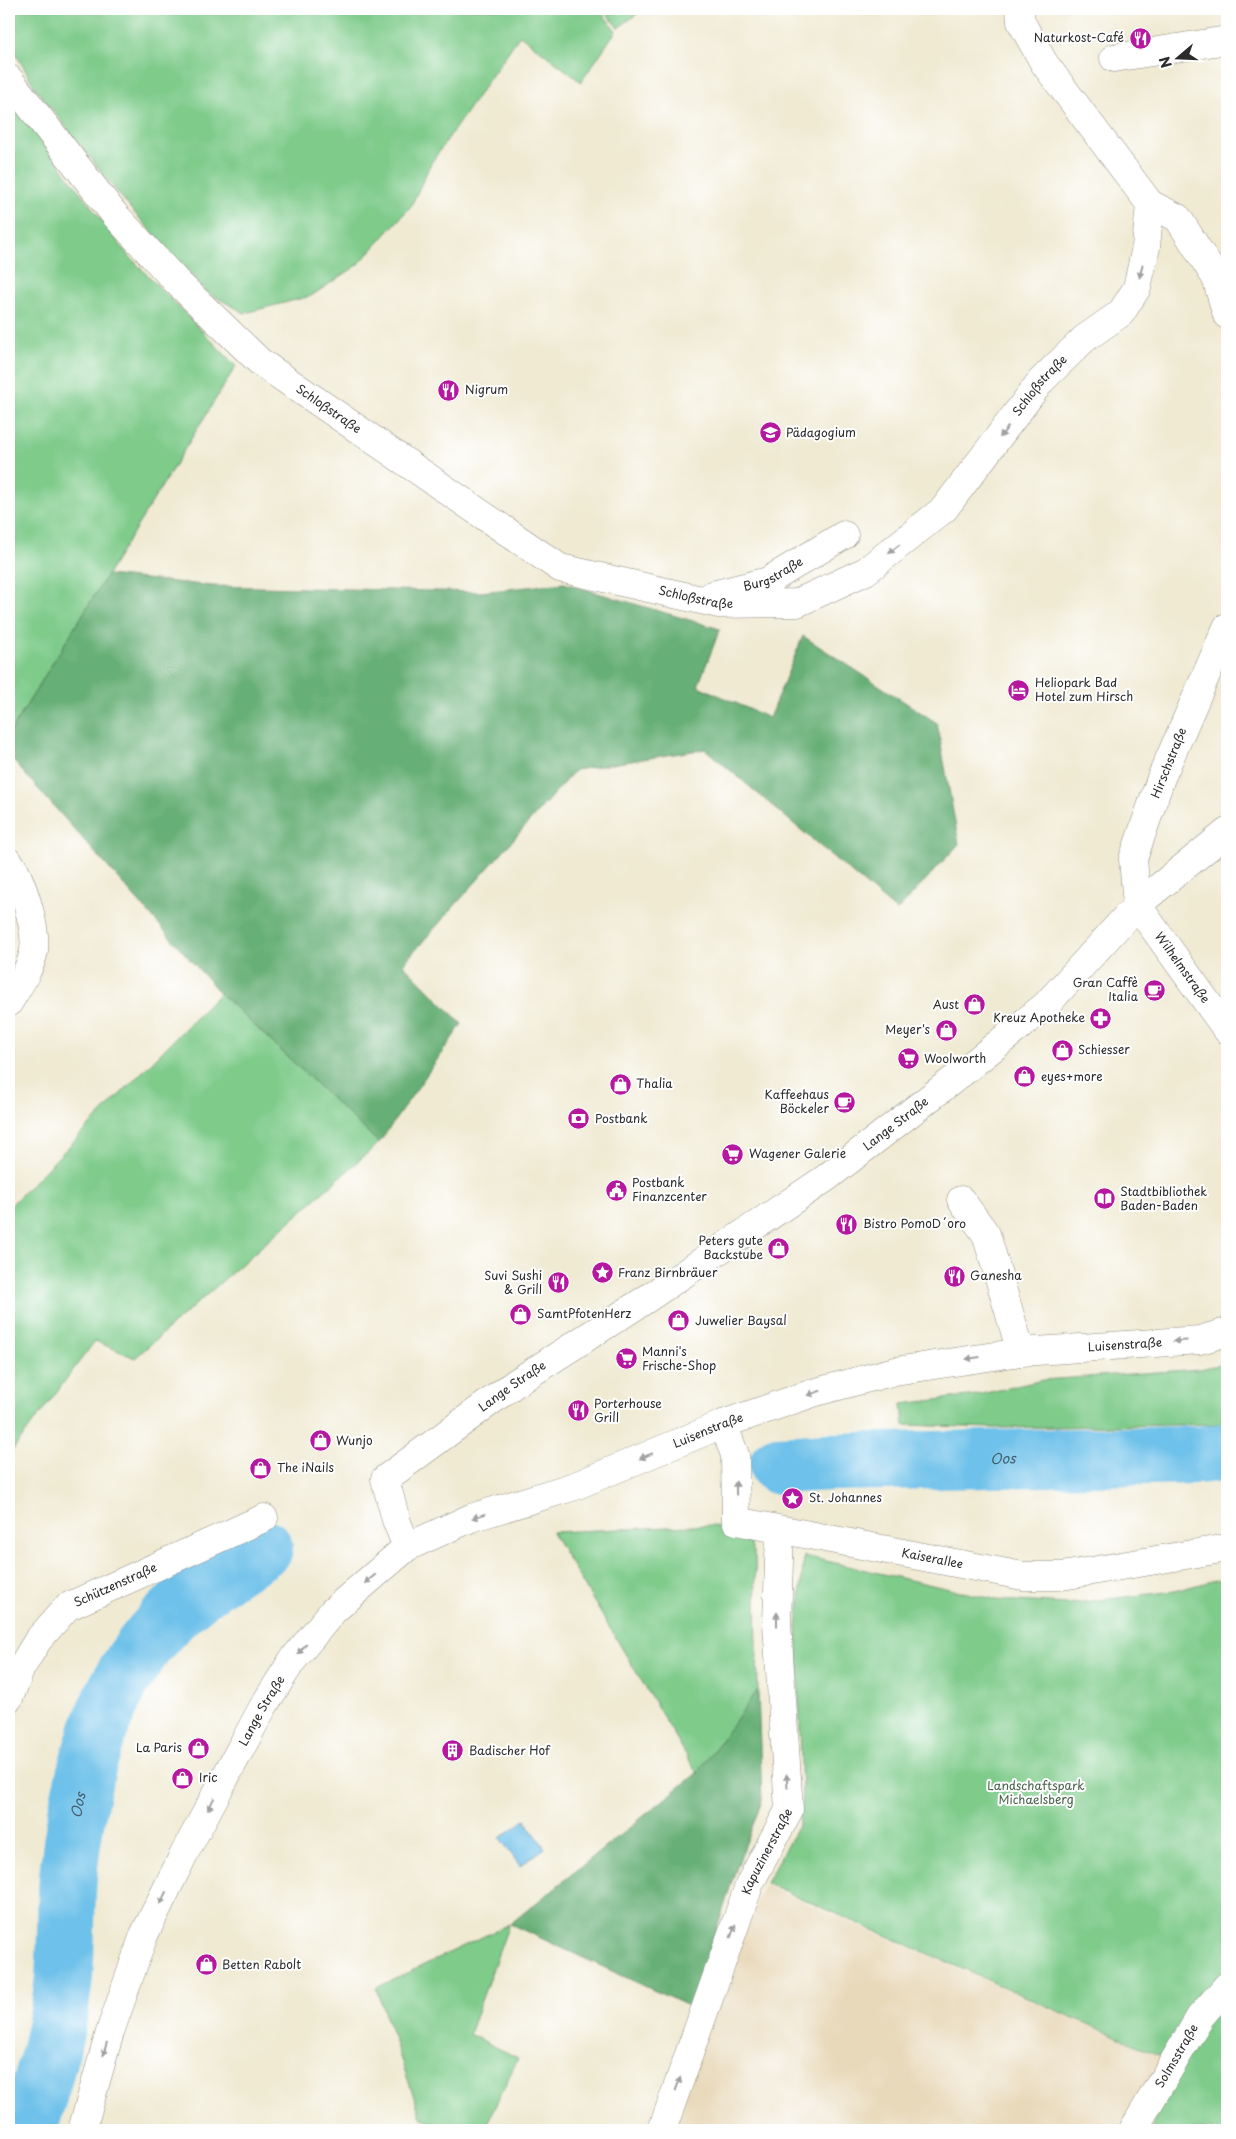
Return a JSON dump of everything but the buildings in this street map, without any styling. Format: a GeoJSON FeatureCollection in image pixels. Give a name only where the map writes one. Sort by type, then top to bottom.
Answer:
{"type":"FeatureCollection","features":[{"type":"Feature","properties":{"kind":"street"},"geometry":{"type":"LineString","coordinates":[[1020,15],[1044,63],[1149,213],[1178,218],[1216,278],[1227,315]]}},
{"type":"Feature","properties":{"kind":"street"},"geometry":{"type":"LineString","coordinates":[[1114,58],[1227,40]]}},
{"type":"Feature","properties":{"kind":"street","name":"Schloßstraße"},"geometry":{"type":"LineString","coordinates":[[9,78],[126,227],[176,281],[260,362],[560,568],[719,604],[797,603],[866,571],[944,509],[1041,381],[1084,339],[1121,312],[1137,288],[1146,247],[1149,213]]}},
{"type":"Feature","properties":{"kind":"street","name":"Burgstraße"},"geometry":{"type":"LineString","coordinates":[[696,600],[768,581],[844,535]]}},
{"type":"Feature","properties":{"kind":"street","name":"Hirschstraße"},"geometry":{"type":"LineString","coordinates":[[1137,905],[1133,859],[1161,778],[1227,627]]}},
{"type":"Feature","properties":{"kind":"street","name":"Lange Straße"},"geometry":{"type":"LineString","coordinates":[[82,2130],[110,2032],[144,1935],[184,1854],[263,1707],[292,1661],[332,1611],[407,1547],[396,1520],[385,1479],[517,1382],[648,1298],[826,1178],[1046,1005],[1137,905],[1227,832]]}},
{"type":"Feature","properties":{"kind":"street"},"geometry":{"type":"LineString","coordinates":[[9,862],[29,904],[34,949],[21,982],[9,1002]]}},
{"type":"Feature","properties":{"kind":"street","name":"Wilhelmstraße"},"geometry":{"type":"LineString","coordinates":[[1137,905],[1227,1030]]}},
{"type":"Feature","properties":{"kind":"street"},"geometry":{"type":"LineString","coordinates":[[961,1200],[986,1234],[1021,1352]]}},
{"type":"Feature","properties":{"kind":"street","name":"Luisenstraße"},"geometry":{"type":"LineString","coordinates":[[407,1547],[471,1518],[575,1486],[723,1424],[816,1392],[895,1371],[1021,1352],[1200,1340],[1227,1332]]}},
{"type":"Feature","properties":{"kind":"street","name":"Kaiserallee"},"geometry":{"type":"LineString","coordinates":[[723,1424],[735,1455],[736,1521],[1023,1576],[1062,1576],[1227,1548]]}},
{"type":"Feature","properties":{"kind":"street","name":"Schützenstraße"},"geometry":{"type":"LineString","coordinates":[[9,1698],[21,1668],[38,1640],[67,1607],[264,1518]]}},
{"type":"Feature","properties":{"kind":"street","name":"Kapuzinerstraße"},"geometry":{"type":"LineString","coordinates":[[662,2130],[750,1883],[789,1810],[777,1623],[780,1530]]}},
{"type":"Feature","properties":{"kind":"street","name":"Solmsstraße"},"geometry":{"type":"LineString","coordinates":[[1133,2130],[1200,2017],[1227,1986]]}},
{"type":"Feature","properties":{"kind":"shaded area"},"geometry":{"type":"Polygon","coordinates":[[[764,1885],[1175,2063],[1149,2130],[651,2130],[764,1885]]]}},
{"type":"Feature","properties":{"kind":"green space"},"geometry":{"type":"Polygon","coordinates":[[[9,9],[599,9],[616,31],[581,82],[520,35],[431,163],[411,206],[358,265],[311,296],[245,313],[208,293],[130,208],[36,89],[9,42],[9,9]]]}},
{"type":"Feature","properties":{"kind":"green space"},"geometry":{"type":"Polygon","coordinates":[[[603,9],[644,9],[618,28],[603,9]]]}},
{"type":"Feature","properties":{"kind":"green space"},"geometry":{"type":"Polygon","coordinates":[[[9,98],[128,255],[236,366],[9,734],[9,98]]]}},
{"type":"Feature","properties":{"kind":"green space"},"geometry":{"type":"Polygon","coordinates":[[[107,575],[213,586],[481,592],[564,583],[720,629],[698,686],[769,718],[803,636],[937,723],[959,844],[897,911],[705,749],[575,770],[403,964],[462,1024],[379,1143],[220,993],[9,756],[9,734],[107,575]]]}},
{"type":"Feature","properties":{"kind":"green space"},"geometry":{"type":"Polygon","coordinates":[[[220,993],[379,1143],[135,1358],[95,1341],[9,1455],[9,1207],[220,993]]]}},
{"type":"Feature","properties":{"kind":"green space"},"geometry":{"type":"Polygon","coordinates":[[[1227,1363],[1227,1424],[995,1428],[904,1425],[902,1404],[977,1395],[1043,1380],[1200,1369],[1227,1363]]]}},
{"type":"Feature","properties":{"kind":"green space"},"geometry":{"type":"Polygon","coordinates":[[[713,1525],[750,1543],[755,1557],[758,1690],[697,1773],[552,1532],[713,1525]]]}},
{"type":"Feature","properties":{"kind":"green space","name":"Landschaftspark Michaelsberg"},"geometry":{"type":"Polygon","coordinates":[[[804,1556],[998,1600],[1068,1604],[1174,1591],[1227,1577],[1227,2130],[1151,2130],[1177,2063],[766,1883],[799,1824],[802,1795],[797,1628],[804,1556]]]}},
{"type":"Feature","properties":{"kind":"green space"},"geometry":{"type":"Polygon","coordinates":[[[758,1690],[762,1801],[734,1875],[692,2008],[510,1924],[697,1773],[758,1690]]]}},
{"type":"Feature","properties":{"kind":"green space"},"geometry":{"type":"Polygon","coordinates":[[[509,1924],[469,2034],[518,2058],[484,2130],[452,2130],[421,2117],[376,1988],[509,1924]]]}},
{"type":"Feature","properties":{"kind":"water"},"geometry":{"type":"Polygon","coordinates":[[[525,1820],[545,1848],[520,1866],[500,1838],[525,1820]]]}},
{"type":"Feature","properties":{"kind":"waterway","name":"Oos"},"geometry":{"type":"LineString","coordinates":[[778,1465],[829,1462],[1199,1455],[1227,1452]]}},
{"type":"Feature","properties":{"kind":"waterway","name":"Oos"},"geometry":{"type":"LineString","coordinates":[[28,2130],[50,2054],[62,1996],[68,1881],[78,1806],[85,1775],[104,1716],[133,1661],[164,1623],[204,1588],[264,1548]]}},
{"type":"Feature","properties":{"kind":"place","name":"Naturkost-Café"},"geometry":{"type":"Point","coordinates":[1140,38]}},
{"type":"Feature","properties":{"kind":"place","name":"Nigrum"},"geometry":{"type":"Point","coordinates":[449,390]}},
{"type":"Feature","properties":{"kind":"place","name":"Pädagogium"},"geometry":{"type":"Point","coordinates":[770,433]}},
{"type":"Feature","properties":{"kind":"place","name":"Heliopark Bad Hotel zum Hirsch"},"geometry":{"type":"Point","coordinates":[1019,690]}},
{"type":"Feature","properties":{"kind":"place","name":"Gran Caffè Italia"},"geometry":{"type":"Point","coordinates":[1154,990]}},
{"type":"Feature","properties":{"kind":"place","name":"Aust"},"geometry":{"type":"Point","coordinates":[975,1005]}},
{"type":"Feature","properties":{"kind":"place","name":"Kreuz Apotheke"},"geometry":{"type":"Point","coordinates":[1101,1018]}},
{"type":"Feature","properties":{"kind":"place","name":"Meyer's"},"geometry":{"type":"Point","coordinates":[946,1030]}},
{"type":"Feature","properties":{"kind":"place","name":"Schiesser"},"geometry":{"type":"Point","coordinates":[1062,1050]}},
{"type":"Feature","properties":{"kind":"place","name":"Woolworth"},"geometry":{"type":"Point","coordinates":[908,1059]}},
{"type":"Feature","properties":{"kind":"place","name":"eyes+more"},"geometry":{"type":"Point","coordinates":[1025,1077]}},
{"type":"Feature","properties":{"kind":"place","name":"Thalia"},"geometry":{"type":"Point","coordinates":[620,1084]}},
{"type":"Feature","properties":{"kind":"place","name":"Kaffeehaus Böckeler"},"geometry":{"type":"Point","coordinates":[845,1102]}},
{"type":"Feature","properties":{"kind":"place","name":"Postbank"},"geometry":{"type":"Point","coordinates":[579,1119]}},
{"type":"Feature","properties":{"kind":"place","name":"Wagener Galerie"},"geometry":{"type":"Point","coordinates":[733,1154]}},
{"type":"Feature","properties":{"kind":"place","name":"Postbank Finanzcenter"},"geometry":{"type":"Point","coordinates":[616,1190]}},
{"type":"Feature","properties":{"kind":"place","name":"Stadtbibliothek Baden-Baden"},"geometry":{"type":"Point","coordinates":[1104,1199]}},
{"type":"Feature","properties":{"kind":"place","name":"Bistro PomoD´oro"},"geometry":{"type":"Point","coordinates":[847,1224]}},
{"type":"Feature","properties":{"kind":"place","name":"Peters gute Backstube"},"geometry":{"type":"Point","coordinates":[779,1248]}},
{"type":"Feature","properties":{"kind":"place","name":"Franz Birnbräuer"},"geometry":{"type":"Point","coordinates":[602,1273]}},
{"type":"Feature","properties":{"kind":"place","name":"Ganesha"},"geometry":{"type":"Point","coordinates":[954,1276]}},
{"type":"Feature","properties":{"kind":"place","name":"Suvi Sushi & Grill"},"geometry":{"type":"Point","coordinates":[558,1283]}},
{"type":"Feature","properties":{"kind":"place","name":"SamtPfotenHerz"},"geometry":{"type":"Point","coordinates":[521,1314]}},
{"type":"Feature","properties":{"kind":"place","name":"Juwelier Baysal"},"geometry":{"type":"Point","coordinates":[679,1321]}},
{"type":"Feature","properties":{"kind":"place","name":"Manni's Frische-Shop"},"geometry":{"type":"Point","coordinates":[626,1359]}},
{"type":"Feature","properties":{"kind":"place","name":"Porterhouse Grill"},"geometry":{"type":"Point","coordinates":[578,1411]}},
{"type":"Feature","properties":{"kind":"place","name":"Wunjo"},"geometry":{"type":"Point","coordinates":[320,1441]}},
{"type":"Feature","properties":{"kind":"place","name":"The iNails"},"geometry":{"type":"Point","coordinates":[261,1468]}},
{"type":"Feature","properties":{"kind":"place","name":"St. Johannes"},"geometry":{"type":"Point","coordinates":[793,1498]}},
{"type":"Feature","properties":{"kind":"place","name":"La Paris"},"geometry":{"type":"Point","coordinates":[198,1748]}},
{"type":"Feature","properties":{"kind":"place","name":"Badischer Hof"},"geometry":{"type":"Point","coordinates":[453,1751]}},
{"type":"Feature","properties":{"kind":"place","name":"Iric"},"geometry":{"type":"Point","coordinates":[183,1778]}},
{"type":"Feature","properties":{"kind":"place","name":"Betten Rabolt"},"geometry":{"type":"Point","coordinates":[206,1965]}}]}
